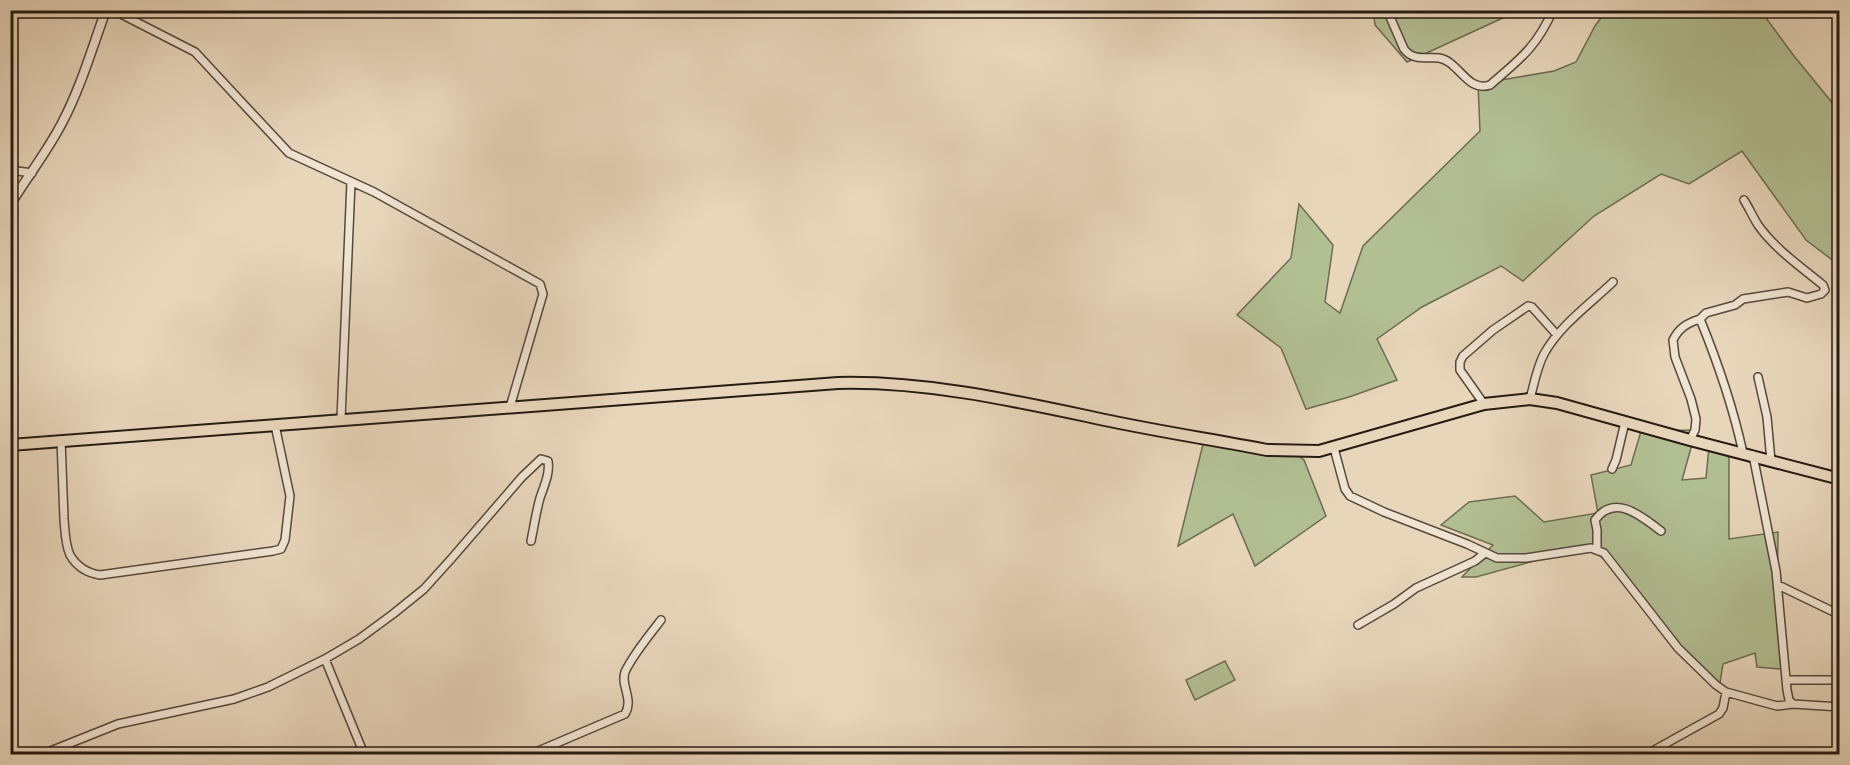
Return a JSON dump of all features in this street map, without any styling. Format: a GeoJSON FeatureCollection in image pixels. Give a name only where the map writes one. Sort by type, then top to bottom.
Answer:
{"type":"FeatureCollection","features":[{"type":"Feature","properties":{"kind":"main road"},"geometry":{"type":"LineString","coordinates":[[10,445],[341,419],[874,382],[928,387],[1267,450],[1320,451],[1484,404],[1530,399],[1557,403],[1771,461],[1839,476]]}},
{"type":"Feature","properties":{"kind":"street"},"geometry":{"type":"LineString","coordinates":[[10,205],[63,121],[83,77],[106,10]]}},
{"type":"Feature","properties":{"kind":"street"},"geometry":{"type":"LineString","coordinates":[[112,10],[195,52],[289,153],[374,192],[540,284],[543,294],[510,407]]}},
{"type":"Feature","properties":{"kind":"street"},"geometry":{"type":"LineString","coordinates":[[1387,10],[1404,50],[1408,54],[1413,57],[1442,59],[1452,64],[1475,85],[1483,87],[1490,85],[1528,51],[1538,39],[1552,10]]}},
{"type":"Feature","properties":{"kind":"street"},"geometry":{"type":"LineString","coordinates":[[10,170],[32,173]]}},
{"type":"Feature","properties":{"kind":"street"},"geometry":{"type":"LineString","coordinates":[[341,419],[351,182]]}},
{"type":"Feature","properties":{"kind":"street"},"geometry":{"type":"LineString","coordinates":[[1690,440],[1695,430],[1696,419],[1675,357],[1673,340],[1681,327],[1700,319],[1706,313],[1735,305],[1743,299],[1788,292],[1807,298],[1821,294],[1825,290],[1823,285],[1800,267],[1766,234],[1744,200]]}},
{"type":"Feature","properties":{"kind":"street"},"geometry":{"type":"LineString","coordinates":[[1530,399],[1544,355],[1557,335],[1613,282]]}},
{"type":"Feature","properties":{"kind":"street"},"geometry":{"type":"LineString","coordinates":[[1484,404],[1460,370],[1462,356],[1493,330],[1528,306],[1532,307],[1557,335]]}},
{"type":"Feature","properties":{"kind":"street"},"geometry":{"type":"LineString","coordinates":[[1700,319],[1748,454],[1778,585],[1788,697],[1793,704]]}},
{"type":"Feature","properties":{"kind":"street"},"geometry":{"type":"LineString","coordinates":[[1758,377],[1767,417],[1771,461]]}},
{"type":"Feature","properties":{"kind":"street"},"geometry":{"type":"LineString","coordinates":[[1612,469],[1625,422]]}},
{"type":"Feature","properties":{"kind":"street"},"geometry":{"type":"LineString","coordinates":[[61,440],[66,540],[69,551],[83,570],[100,575],[281,549],[285,540],[290,496],[275,425]]}},
{"type":"Feature","properties":{"kind":"street"},"geometry":{"type":"LineString","coordinates":[[1334,448],[1345,489],[1350,496],[1497,558],[1551,554],[1584,548],[1604,553],[1678,648],[1726,692],[1777,706],[1793,704],[1839,707]]}},
{"type":"Feature","properties":{"kind":"street"},"geometry":{"type":"LineString","coordinates":[[43,754],[118,724],[234,699],[268,687],[325,659],[359,639],[424,589],[516,483],[541,459],[546,459],[549,461],[547,476],[531,541]]}},
{"type":"Feature","properties":{"kind":"street"},"geometry":{"type":"LineString","coordinates":[[1597,550],[1595,520],[1601,512],[1611,507],[1622,507],[1646,519],[1661,531]]}},
{"type":"Feature","properties":{"kind":"street"},"geometry":{"type":"LineString","coordinates":[[1358,625],[1416,588],[1475,561],[1485,553]]}},
{"type":"Feature","properties":{"kind":"street"},"geometry":{"type":"LineString","coordinates":[[1778,585],[1836,613]]}},
{"type":"Feature","properties":{"kind":"street"},"geometry":{"type":"LineString","coordinates":[[531,754],[625,714],[628,709],[625,673],[661,620]]}},
{"type":"Feature","properties":{"kind":"street"},"geometry":{"type":"LineString","coordinates":[[325,659],[364,754]]}},
{"type":"Feature","properties":{"kind":"street"},"geometry":{"type":"LineString","coordinates":[[1786,680],[1839,680]]}},
{"type":"Feature","properties":{"kind":"street"},"geometry":{"type":"LineString","coordinates":[[1647,754],[1719,714],[1723,708],[1726,692]]}},
{"type":"Feature","properties":{"kind":"green space"},"geometry":{"type":"Polygon","coordinates":[[[1373,11],[1518,11],[1407,62],[1375,25],[1373,11]]]}},
{"type":"Feature","properties":{"kind":"green space"},"geometry":{"type":"Polygon","coordinates":[[[1606,11],[1761,11],[1839,111],[1839,265],[1806,240],[1742,151],[1689,184],[1661,174],[1594,216],[1523,281],[1501,266],[1422,307],[1377,339],[1397,380],[1306,409],[1281,348],[1237,315],[1291,258],[1299,204],[1333,245],[1325,302],[1340,313],[1363,246],[1480,131],[1478,84],[1554,71],[1576,62],[1595,26],[1606,11]]]}},
{"type":"Feature","properties":{"kind":"green space"},"geometry":{"type":"Polygon","coordinates":[[[1696,430],[1682,480],[1706,478],[1709,447],[1729,450],[1729,539],[1778,532],[1777,614],[1781,669],[1757,667],[1755,653],[1723,664],[1719,689],[1651,615],[1620,575],[1595,551],[1570,551],[1476,577],[1462,577],[1493,545],[1441,525],[1469,502],[1515,496],[1544,522],[1598,513],[1591,475],[1631,465],[1641,431],[1696,430]]]}},
{"type":"Feature","properties":{"kind":"green space"},"geometry":{"type":"Polygon","coordinates":[[[1204,440],[1296,454],[1304,460],[1326,516],[1255,566],[1233,514],[1178,546],[1204,440]]]}},
{"type":"Feature","properties":{"kind":"green space"},"geometry":{"type":"Polygon","coordinates":[[[1225,661],[1235,680],[1195,700],[1186,680],[1225,661]]]}}]}
